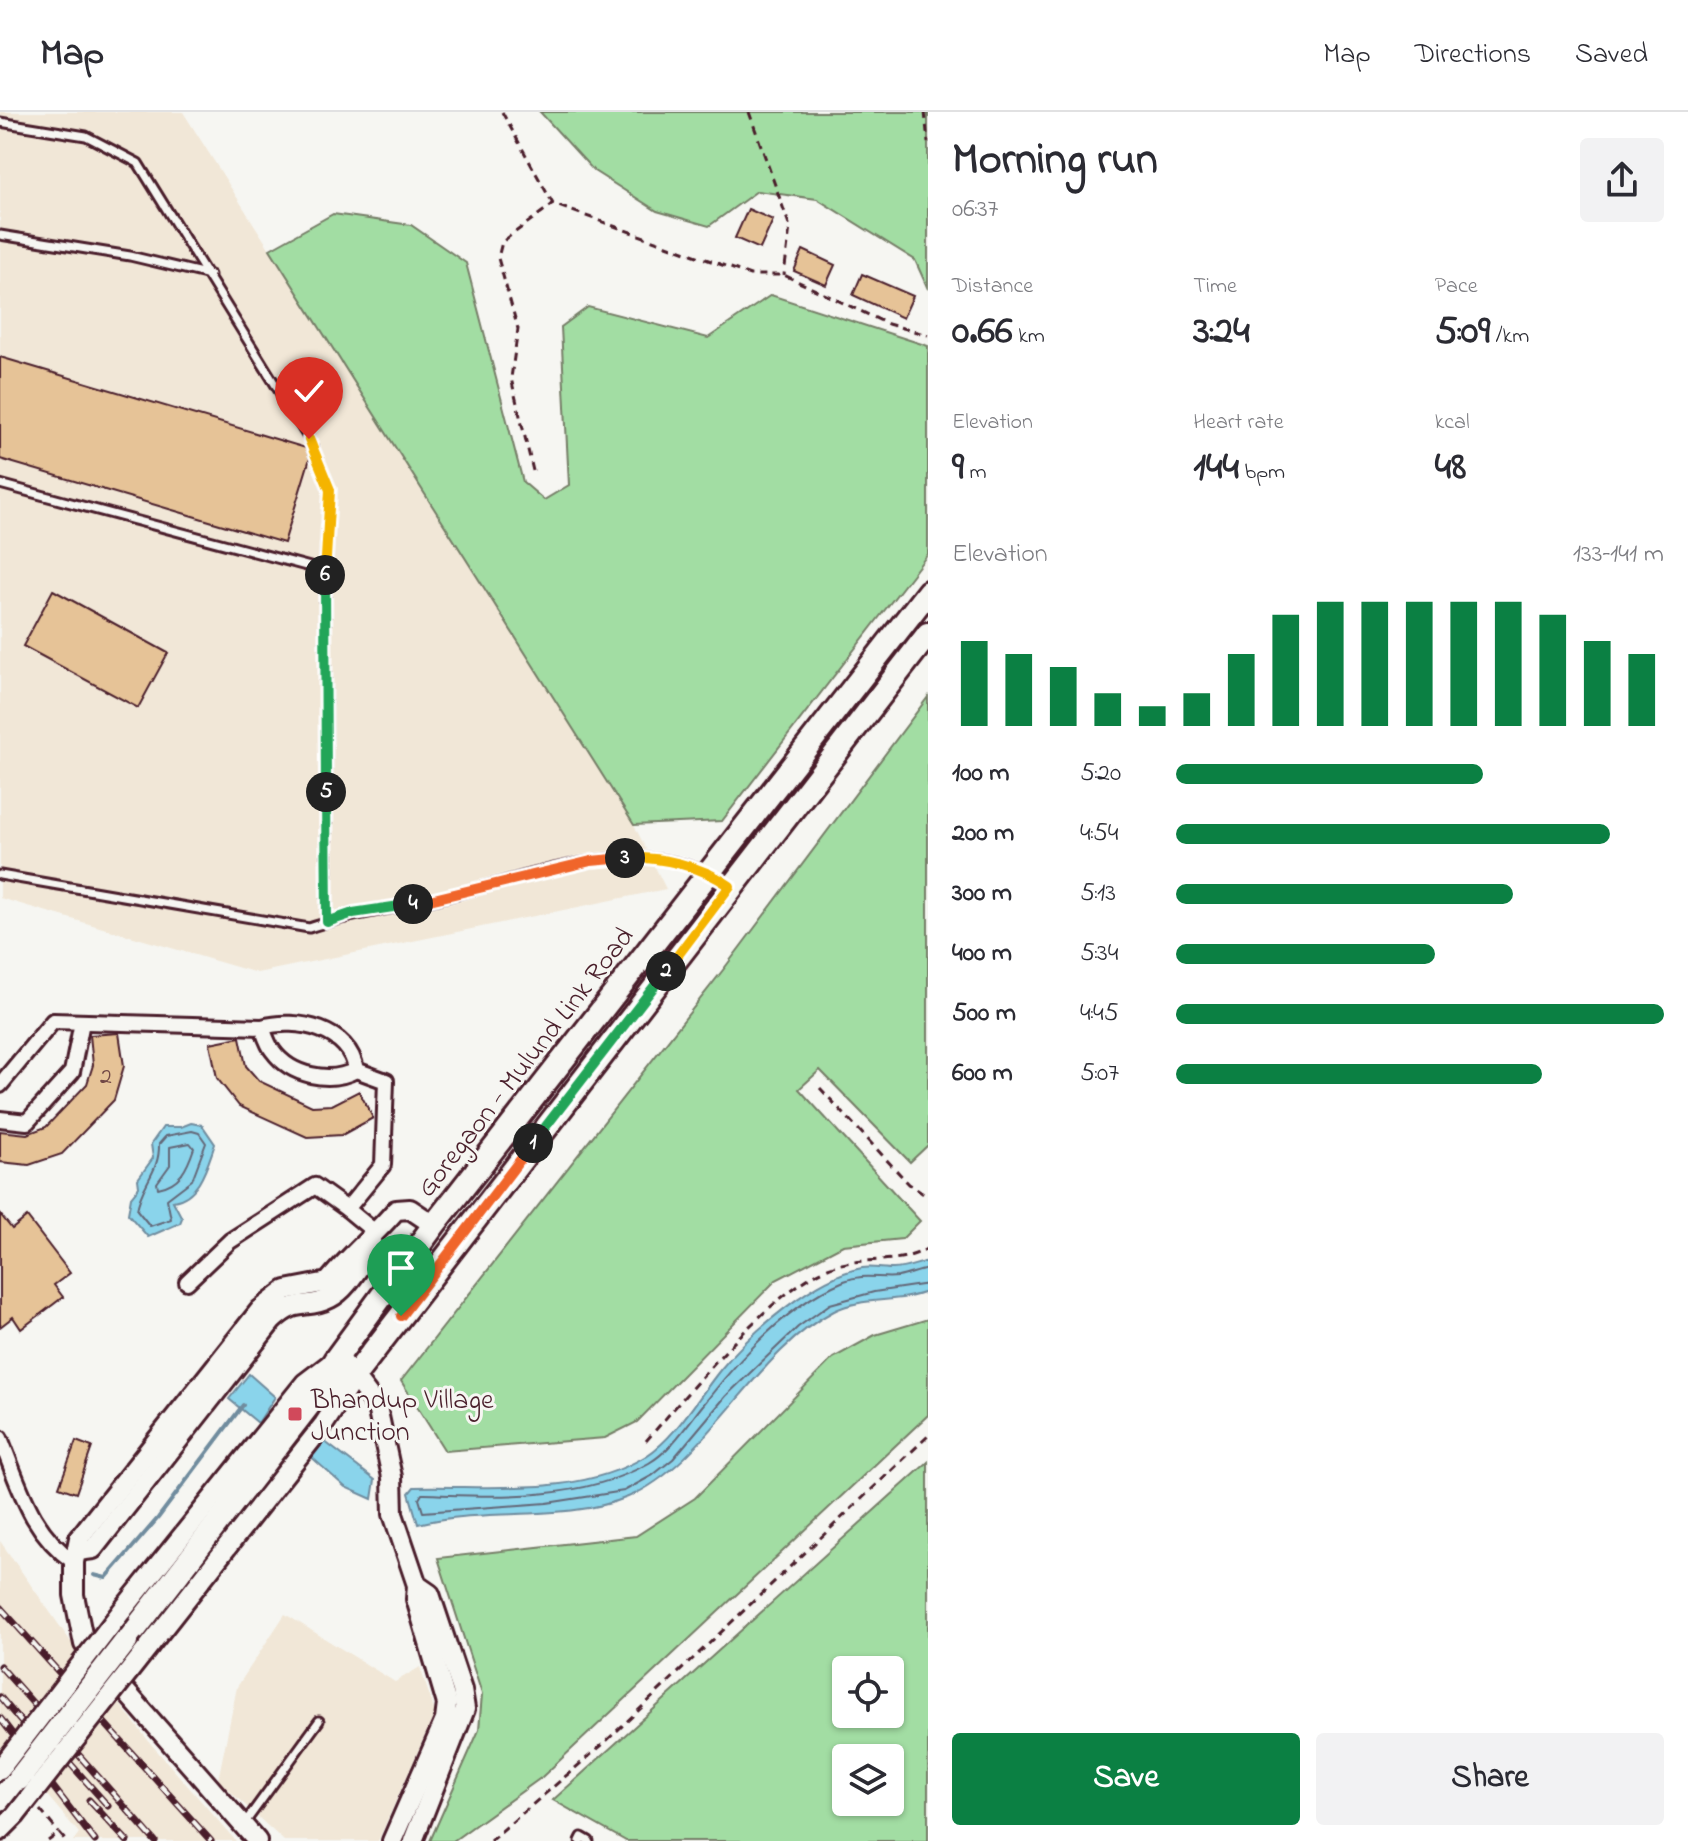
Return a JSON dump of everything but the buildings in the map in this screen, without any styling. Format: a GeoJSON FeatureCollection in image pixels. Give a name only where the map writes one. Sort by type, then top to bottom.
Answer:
{"type":"FeatureCollection","features":[{"type":"Feature","properties":{"kind":"main road","name":"Goregaon - Mulund Link Road"},"geometry":{"type":"LineString","coordinates":[[301,1406],[434,1225],[928,592]]}},
{"type":"Feature","properties":{"kind":"main road","name":"Goregaon - Mulund Link Road"},"geometry":{"type":"LineString","coordinates":[[301,1406],[355,1375],[730,886],[928,634]]}},
{"type":"Feature","properties":{"kind":"main road"},"geometry":{"type":"LineString","coordinates":[[8,1808],[10,1774],[126,1641],[271,1439],[301,1406]]}},
{"type":"Feature","properties":{"kind":"street"},"geometry":{"type":"LineString","coordinates":[[0,1085],[53,1021],[262,1027],[279,1022],[323,1031],[341,1040],[353,1055],[356,1070]]}},
{"type":"Feature","properties":{"kind":"street"},"geometry":{"type":"LineString","coordinates":[[0,1119],[27,1122],[72,1072],[82,1022]]}},
{"type":"Feature","properties":{"kind":"street"},"geometry":{"type":"LineString","coordinates":[[262,1027],[273,1051],[287,1063],[322,1079],[344,1076],[356,1070],[386,1081],[383,1165],[350,1211]]}},
{"type":"Feature","properties":{"kind":"street"},"geometry":{"type":"LineString","coordinates":[[187,1282],[230,1241],[315,1186],[376,1233]]}},
{"type":"Feature","properties":{"kind":"street"},"geometry":{"type":"LineString","coordinates":[[257,1841],[84,1644],[74,1595],[79,1538],[266,1316],[290,1296],[324,1292],[356,1258],[363,1241],[376,1233],[396,1210],[403,1208],[434,1225]]}},
{"type":"Feature","properties":{"kind":"street"},"geometry":{"type":"LineString","coordinates":[[336,1358],[355,1375],[377,1407],[392,1477],[393,1514],[417,1585],[416,1599],[447,1704],[445,1720],[392,1841]]}},
{"type":"Feature","properties":{"kind":"street"},"geometry":{"type":"LineString","coordinates":[[0,1831],[8,1808],[150,1645],[324,1424],[355,1375]]}},
{"type":"Feature","properties":{"kind":"street"},"geometry":{"type":"LineString","coordinates":[[0,1438],[36,1526],[56,1549],[76,1557]]}},
{"type":"Feature","properties":{"kind":"street"},"geometry":{"type":"LineString","coordinates":[[10,1774],[121,1612],[271,1439]]}},
{"type":"Feature","properties":{"kind":"street"},"geometry":{"type":"LineString","coordinates":[[413,1841],[465,1709],[462,1690],[430,1594],[417,1585]]}},
{"type":"Feature","properties":{"kind":"lane"},"geometry":{"type":"LineString","coordinates":[[0,122],[86,136],[138,163],[309,439],[330,490],[325,571],[327,922]]}},
{"type":"Feature","properties":{"kind":"lane"},"geometry":{"type":"LineString","coordinates":[[0,235],[130,256],[210,275]]}},
{"type":"Feature","properties":{"kind":"lane"},"geometry":{"type":"LineString","coordinates":[[0,484],[325,571]]}},
{"type":"Feature","properties":{"kind":"lane"},"geometry":{"type":"LineString","coordinates":[[0,875],[309,928],[353,913],[431,901],[591,861],[642,857],[711,872],[730,886]]}},
{"type":"Feature","properties":{"kind":"lane"},"geometry":{"type":"LineString","coordinates":[[243,1825],[319,1721]]}},
{"type":"Feature","properties":{"kind":"lane"},"geometry":{"type":"LineString","coordinates":[[580,1841],[582,1837],[589,1841]]}},
{"type":"Feature","properties":{"kind":"path"},"geometry":{"type":"LineString","coordinates":[[502,112],[553,204],[750,275],[784,275],[888,324],[928,335]]}},
{"type":"Feature","properties":{"kind":"path"},"geometry":{"type":"LineString","coordinates":[[749,112],[790,227],[784,275]]}},
{"type":"Feature","properties":{"kind":"path"},"geometry":{"type":"LineString","coordinates":[[925,112],[928,143]]}},
{"type":"Feature","properties":{"kind":"path"},"geometry":{"type":"LineString","coordinates":[[533,471],[511,378],[518,329],[498,258],[502,242],[553,204]]}},
{"type":"Feature","properties":{"kind":"path"},"geometry":{"type":"LineString","coordinates":[[820,1088],[909,1184],[928,1197]]}},
{"type":"Feature","properties":{"kind":"path"},"geometry":{"type":"LineString","coordinates":[[646,1441],[723,1353],[779,1300],[828,1268],[911,1258],[928,1248]]}},
{"type":"Feature","properties":{"kind":"path"},"geometry":{"type":"LineString","coordinates":[[490,1841],[602,1745],[928,1436]]}},
{"type":"Feature","properties":{"kind":"path"},"geometry":{"type":"LineString","coordinates":[[48,1841],[59,1833],[66,1841]]}},
{"type":"Feature","properties":{"kind":"shaded area"},"geometry":{"type":"Polygon","coordinates":[[[0,112],[183,112],[634,825],[666,889],[257,973],[0,898],[0,112]]]}},
{"type":"Feature","properties":{"kind":"shaded area"},"geometry":{"type":"Polygon","coordinates":[[[0,1541],[71,1642],[151,1744],[236,1841],[73,1841],[79,1833],[17,1760],[0,1767],[0,1541]]]}},
{"type":"Feature","properties":{"kind":"shaded area"},"geometry":{"type":"Polygon","coordinates":[[[285,1614],[395,1682],[420,1667],[435,1713],[378,1841],[284,1841],[218,1780],[237,1687],[285,1614]]]}},
{"type":"Feature","properties":{"kind":"green space"},"geometry":{"type":"Polygon","coordinates":[[[540,112],[928,112],[928,289],[915,260],[817,199],[757,191],[709,226],[657,211],[594,171],[540,112]]]}},
{"type":"Feature","properties":{"kind":"green space"},"geometry":{"type":"Polygon","coordinates":[[[333,214],[411,225],[466,263],[523,482],[544,500],[569,485],[561,327],[588,307],[708,338],[771,295],[928,346],[928,554],[722,821],[634,825],[270,249],[333,214]]]}},
{"type":"Feature","properties":{"kind":"green space"},"geometry":{"type":"Polygon","coordinates":[[[928,697],[928,1145],[910,1162],[820,1070],[799,1089],[920,1221],[902,1239],[843,1245],[776,1280],[637,1422],[605,1438],[445,1451],[401,1381],[723,970],[928,697]]]}},
{"type":"Feature","properties":{"kind":"green space"},"geometry":{"type":"Polygon","coordinates":[[[928,1319],[928,1415],[542,1777],[453,1841],[430,1841],[479,1730],[482,1694],[438,1558],[636,1536],[695,1498],[833,1358],[875,1335],[928,1319]]]}},
{"type":"Feature","properties":{"kind":"green space"},"geometry":{"type":"Polygon","coordinates":[[[928,1462],[928,1841],[626,1841],[553,1800],[928,1462]]]}},
{"type":"Feature","properties":{"kind":"water"},"geometry":{"type":"Polygon","coordinates":[[[191,1123],[202,1125],[215,1144],[209,1162],[190,1194],[173,1201],[182,1218],[180,1223],[148,1237],[128,1214],[131,1197],[139,1187],[138,1179],[153,1158],[151,1144],[163,1127],[181,1127],[191,1123]]]}},
{"type":"Feature","properties":{"kind":"water"},"geometry":{"type":"Polygon","coordinates":[[[928,1261],[928,1291],[905,1298],[845,1306],[805,1329],[754,1379],[682,1460],[656,1481],[628,1497],[578,1510],[470,1516],[418,1524],[409,1493],[414,1487],[562,1484],[620,1469],[646,1456],[677,1427],[734,1354],[805,1294],[844,1273],[862,1268],[897,1269],[928,1261]]]}},
{"type":"Feature","properties":{"kind":"water"},"geometry":{"type":"Polygon","coordinates":[[[249,1374],[275,1397],[258,1423],[229,1399],[249,1374]]]}},
{"type":"Feature","properties":{"kind":"water"},"geometry":{"type":"Polygon","coordinates":[[[312,1432],[375,1480],[372,1499],[345,1487],[300,1447],[312,1432]]]}},
{"type":"Feature","properties":{"kind":"waterway"},"geometry":{"type":"LineString","coordinates":[[94,1575],[106,1578],[158,1518],[243,1405]]}},
{"type":"Feature","properties":{"kind":"railway"},"geometry":{"type":"LineString","coordinates":[[0,1607],[211,1841]]}},
{"type":"Feature","properties":{"kind":"railway"},"geometry":{"type":"LineString","coordinates":[[0,1666],[155,1841]]}},
{"type":"Feature","properties":{"kind":"railway"},"geometry":{"type":"LineString","coordinates":[[0,1697],[39,1743]]}},
{"type":"Feature","properties":{"kind":"railway"},"geometry":{"type":"LineString","coordinates":[[0,1718],[95,1841]]}},
{"type":"Feature","properties":{"kind":"railway"},"geometry":{"type":"LineString","coordinates":[[36,1725],[108,1806]]}},
{"type":"Feature","properties":{"kind":"railway"},"geometry":{"type":"LineString","coordinates":[[89,1800],[127,1841]]}},
{"type":"Feature","properties":{"kind":"place","name":"Bhandup Village Junction"},"geometry":{"type":"Point","coordinates":[295,1414]}},
{"type":"Feature","properties":{"kind":"route"},"geometry":{"type":"LineString","coordinates":[[309,439],[330,490],[325,571],[327,922],[353,913],[431,901],[591,861],[642,857],[711,872],[730,886],[401,1316]]}}]}
